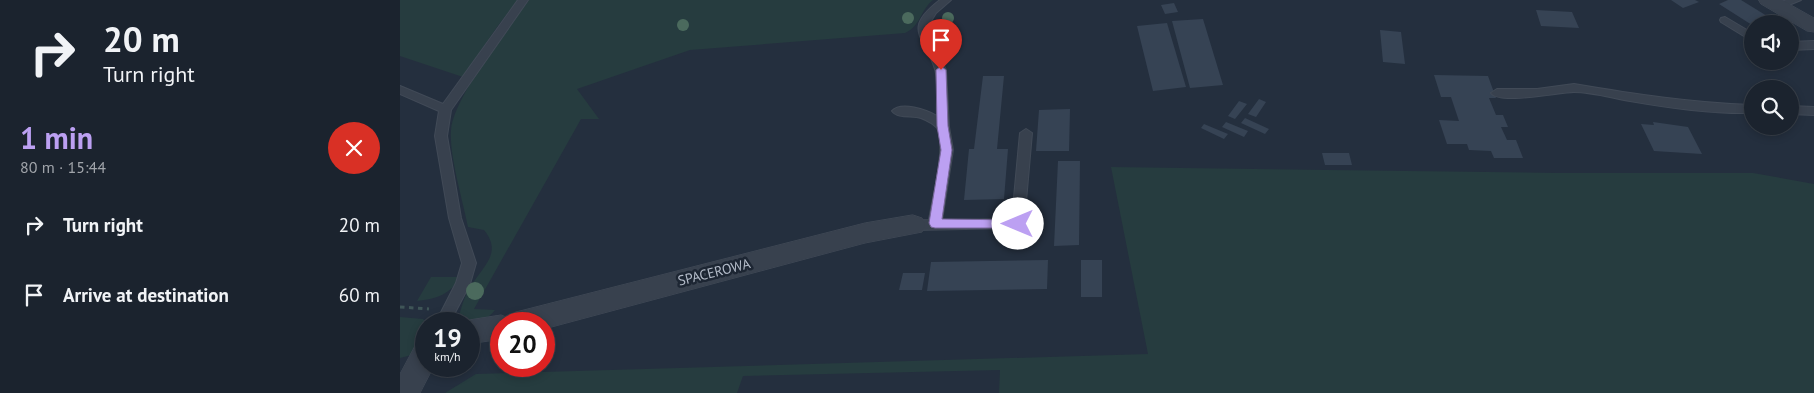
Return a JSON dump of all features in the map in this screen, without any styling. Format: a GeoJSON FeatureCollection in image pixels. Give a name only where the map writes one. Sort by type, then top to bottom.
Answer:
{"type":"FeatureCollection","features":[{"type":"Feature","properties":{"kind":"street"},"geometry":{"type":"LineString","coordinates":[[1781,2],[1814,26]]}},
{"type":"Feature","properties":{"kind":"street","name":"SPACEROWA"},"geometry":{"type":"LineString","coordinates":[[555,314],[865,234],[924,224]]}},
{"type":"Feature","properties":{"kind":"street"},"geometry":{"type":"LineString","coordinates":[[405,393],[415,374]]}},
{"type":"Feature","properties":{"kind":"lane"},"geometry":{"type":"LineString","coordinates":[[450,310],[463,284],[469,263],[455,218],[442,136],[445,109],[523,0]]}},
{"type":"Feature","properties":{"kind":"lane"},"geometry":{"type":"LineString","coordinates":[[946,0],[932,11],[923,26],[924,37],[941,70],[943,126],[947,150],[924,224],[1018,224],[1026,133]]}},
{"type":"Feature","properties":{"kind":"lane"},"geometry":{"type":"LineString","coordinates":[[1725,20],[1744,33]]}},
{"type":"Feature","properties":{"kind":"lane"},"geometry":{"type":"LineString","coordinates":[[1799,46],[1814,45]]}},
{"type":"Feature","properties":{"kind":"lane"},"geometry":{"type":"LineString","coordinates":[[1497,93],[1537,93],[1574,88],[1660,102],[1744,108]]}},
{"type":"Feature","properties":{"kind":"lane"},"geometry":{"type":"LineString","coordinates":[[400,90],[445,109]]}},
{"type":"Feature","properties":{"kind":"lane"},"geometry":{"type":"LineString","coordinates":[[1799,110],[1814,111]]}},
{"type":"Feature","properties":{"kind":"lane"},"geometry":{"type":"LineString","coordinates":[[898,111],[919,112],[933,117],[943,126]]}},
{"type":"Feature","properties":{"kind":"path"},"geometry":{"type":"LineString","coordinates":[[400,307],[450,310]]}},
{"type":"Feature","properties":{"kind":"green space"},"geometry":{"type":"Polygon","coordinates":[[[400,0],[518,0],[463,77],[400,56],[400,0]]]}},
{"type":"Feature","properties":{"kind":"green space"},"geometry":{"type":"Polygon","coordinates":[[[529,0],[933,0],[925,8],[914,26],[905,33],[690,50],[577,89],[599,119],[581,119],[474,309],[495,310],[490,312],[486,318],[480,320],[480,312],[460,312],[469,289],[489,259],[492,246],[484,230],[468,227],[454,165],[451,130],[461,100],[496,44],[529,0]]]}},
{"type":"Feature","properties":{"kind":"green space"},"geometry":{"type":"Polygon","coordinates":[[[1111,167],[1557,173],[1753,173],[1814,184],[1814,393],[999,393],[1000,370],[743,376],[737,393],[445,393],[471,377],[480,377],[480,374],[490,374],[490,377],[555,377],[555,372],[1148,354],[1111,167]]]}},
{"type":"Feature","properties":{"kind":"green space"},"geometry":{"type":"Polygon","coordinates":[[[431,277],[461,277],[448,292],[431,299],[417,301],[431,277]]]}},
{"type":"Feature","properties":{"kind":"green space"},"geometry":{"type":"Polygon","coordinates":[[[400,317],[415,318],[415,354],[400,358],[400,317]]]}},
{"type":"Feature","properties":{"kind":"building"},"geometry":{"type":"Polygon","coordinates":[[[1671,0],[1695,0],[1699,2],[1683,8],[1671,0]]]}},
{"type":"Feature","properties":{"kind":"building"},"geometry":{"type":"Polygon","coordinates":[[[1728,0],[1741,0],[1765,15],[1744,15],[1744,20],[1719,4],[1728,0]]]}},
{"type":"Feature","properties":{"kind":"building"},"geometry":{"type":"Polygon","coordinates":[[[1174,3],[1178,12],[1165,14],[1161,5],[1174,3]]]}},
{"type":"Feature","properties":{"kind":"building"},"geometry":{"type":"Polygon","coordinates":[[[1536,10],[1572,12],[1579,28],[1541,26],[1536,10]]]}},
{"type":"Feature","properties":{"kind":"building"},"geometry":{"type":"Polygon","coordinates":[[[1203,19],[1223,85],[1190,88],[1172,21],[1203,19]]]}},
{"type":"Feature","properties":{"kind":"building"},"geometry":{"type":"Polygon","coordinates":[[[1167,23],[1186,87],[1153,91],[1137,26],[1167,23]]]}},
{"type":"Feature","properties":{"kind":"building"},"geometry":{"type":"Polygon","coordinates":[[[1380,30],[1401,32],[1405,64],[1383,62],[1380,30]]]}},
{"type":"Feature","properties":{"kind":"building"},"geometry":{"type":"Polygon","coordinates":[[[1434,75],[1488,76],[1496,98],[1489,98],[1496,115],[1503,115],[1508,127],[1501,127],[1507,140],[1516,140],[1523,158],[1494,158],[1491,151],[1469,150],[1467,144],[1447,144],[1439,120],[1459,121],[1451,97],[1441,97],[1434,75]]]}},
{"type":"Feature","properties":{"kind":"building"},"geometry":{"type":"Polygon","coordinates":[[[983,76],[1004,76],[997,149],[1008,149],[1004,199],[964,200],[969,149],[974,149],[983,76]]]}},
{"type":"Feature","properties":{"kind":"building"},"geometry":{"type":"Polygon","coordinates":[[[1259,99],[1266,102],[1256,117],[1248,114],[1259,99]]]}},
{"type":"Feature","properties":{"kind":"building"},"geometry":{"type":"Polygon","coordinates":[[[1239,101],[1247,104],[1235,119],[1228,116],[1239,101]]]}},
{"type":"Feature","properties":{"kind":"building"},"geometry":{"type":"Polygon","coordinates":[[[1070,109],[1069,151],[1036,151],[1039,110],[1070,109]]]}},
{"type":"Feature","properties":{"kind":"building"},"geometry":{"type":"Polygon","coordinates":[[[1245,118],[1269,129],[1265,134],[1241,123],[1245,118]]]}},
{"type":"Feature","properties":{"kind":"building"},"geometry":{"type":"Polygon","coordinates":[[[1226,122],[1248,131],[1244,137],[1222,127],[1226,122]]]}},
{"type":"Feature","properties":{"kind":"building"},"geometry":{"type":"Polygon","coordinates":[[[1653,122],[1688,127],[1702,154],[1654,151],[1641,124],[1654,125],[1653,122]]]}},
{"type":"Feature","properties":{"kind":"building"},"geometry":{"type":"Polygon","coordinates":[[[1204,124],[1228,134],[1224,139],[1201,128],[1204,124]]]}},
{"type":"Feature","properties":{"kind":"building"},"geometry":{"type":"Polygon","coordinates":[[[1322,153],[1349,153],[1352,165],[1325,165],[1322,153]]]}},
{"type":"Feature","properties":{"kind":"building"},"geometry":{"type":"Polygon","coordinates":[[[1058,161],[1080,161],[1079,245],[1054,246],[1058,161]]]}},
{"type":"Feature","properties":{"kind":"building"},"geometry":{"type":"Polygon","coordinates":[[[1048,260],[1047,289],[927,291],[931,262],[1048,260]]]}},
{"type":"Feature","properties":{"kind":"building"},"geometry":{"type":"Polygon","coordinates":[[[1081,260],[1102,260],[1102,297],[1081,297],[1081,260]]]}},
{"type":"Feature","properties":{"kind":"building"},"geometry":{"type":"Polygon","coordinates":[[[903,273],[925,273],[922,290],[899,290],[903,273]]]}},
{"type":"Feature","properties":{"kind":"route"},"geometry":{"type":"LineString","coordinates":[[941,70],[943,126],[947,150],[935,223],[1018,224]]}}]}
